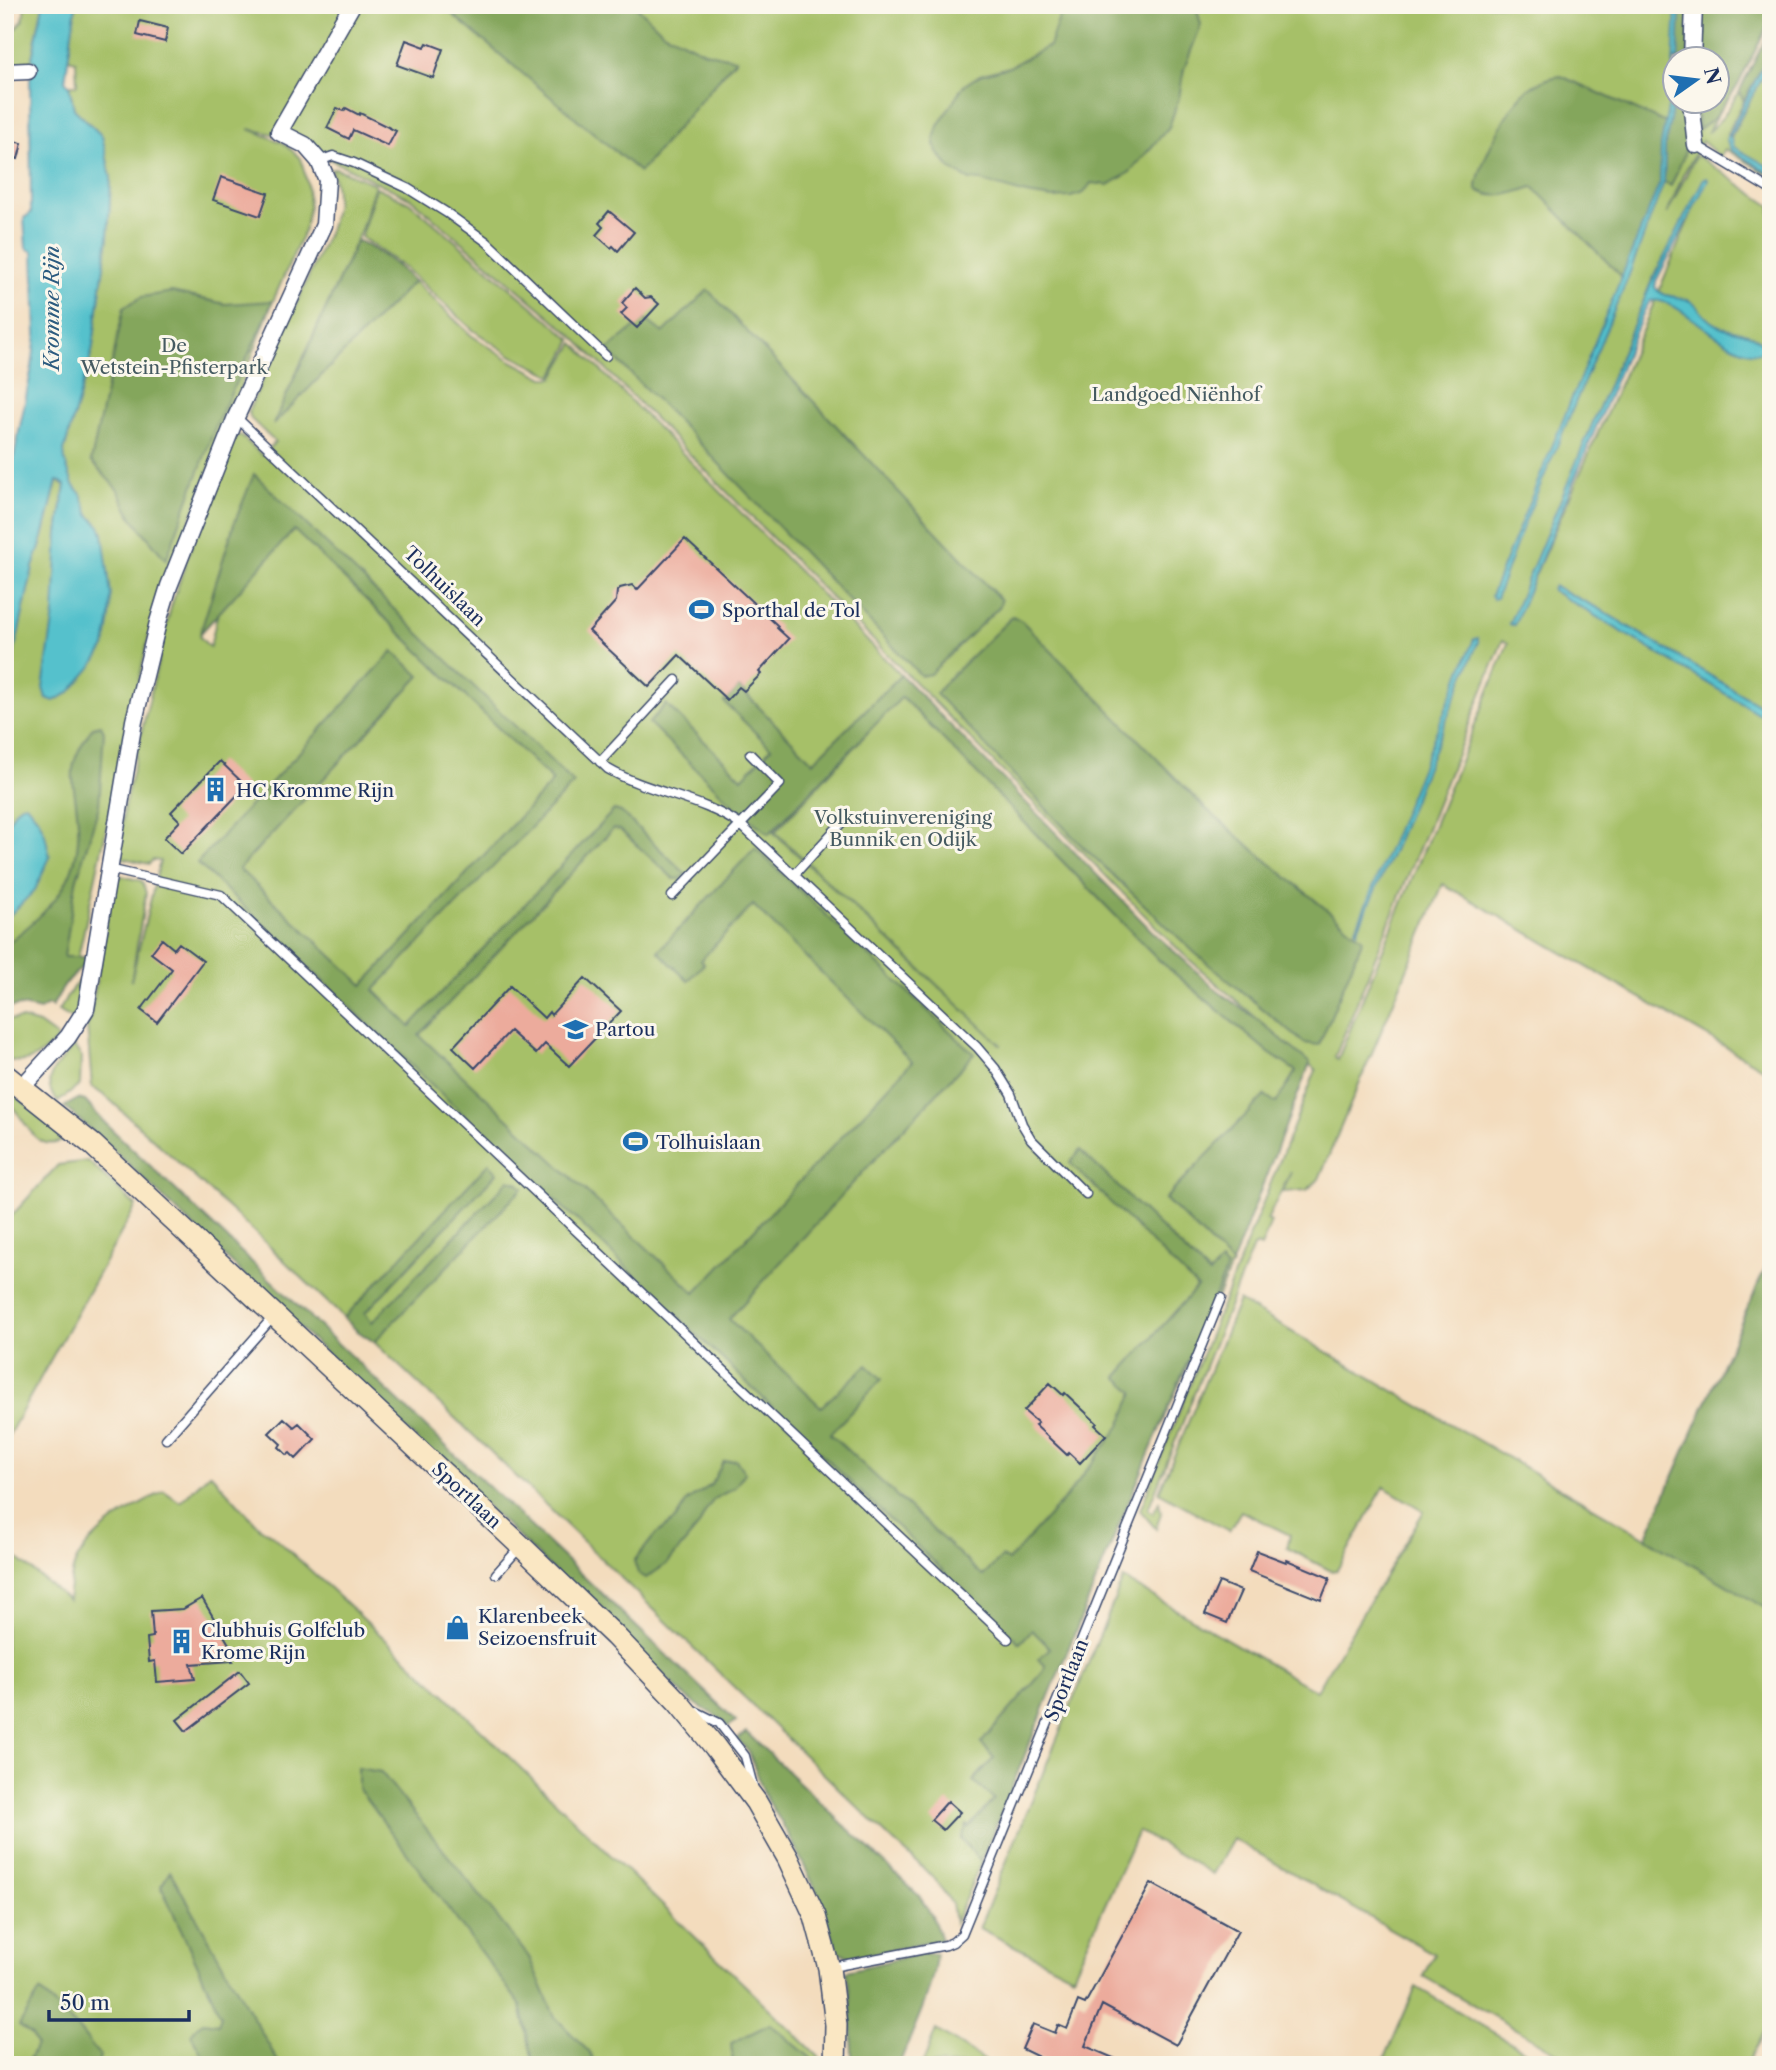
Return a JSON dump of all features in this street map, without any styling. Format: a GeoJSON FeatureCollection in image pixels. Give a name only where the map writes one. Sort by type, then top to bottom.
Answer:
{"type":"FeatureCollection","features":[{"type":"Feature","properties":{"kind":"street"},"geometry":{"type":"LineString","coordinates":[[13,1081],[68,1037],[86,1009],[134,721],[158,622],[169,586],[236,417],[324,225],[327,180],[319,160],[305,145],[279,132],[352,5]]}},
{"type":"Feature","properties":{"kind":"street"},"geometry":{"type":"LineString","coordinates":[[1693,46],[1694,5]]}},
{"type":"Feature","properties":{"kind":"street"},"geometry":{"type":"LineString","coordinates":[[5,72],[28,71]]}},
{"type":"Feature","properties":{"kind":"street"},"geometry":{"type":"LineString","coordinates":[[1693,116],[1696,145]]}},
{"type":"Feature","properties":{"kind":"street","name":"Sportlaan"},"geometry":{"type":"LineString","coordinates":[[13,1081],[93,1144],[521,1546],[615,1636],[678,1702],[756,1802],[788,1858],[815,1916],[829,1968],[836,2025],[835,2065]]}},
{"type":"Feature","properties":{"kind":"lane"},"geometry":{"type":"LineString","coordinates":[[1696,145],[1771,190]]}},
{"type":"Feature","properties":{"kind":"lane"},"geometry":{"type":"LineString","coordinates":[[319,160],[333,156],[354,163],[407,188],[446,213],[487,242],[607,356]]}},
{"type":"Feature","properties":{"kind":"lane","name":"Tolhuislaan"},"geometry":{"type":"LineString","coordinates":[[236,417],[600,762],[623,777],[719,813],[742,826],[977,1047],[995,1068],[1011,1094],[1022,1124],[1031,1139],[1086,1194]]}},
{"type":"Feature","properties":{"kind":"lane"},"geometry":{"type":"LineString","coordinates":[[600,762],[676,680]]}},
{"type":"Feature","properties":{"kind":"lane"},"geometry":{"type":"LineString","coordinates":[[672,896],[780,784],[750,754]]}},
{"type":"Feature","properties":{"kind":"lane"},"geometry":{"type":"LineString","coordinates":[[794,875],[843,821]]}},
{"type":"Feature","properties":{"kind":"lane"},"geometry":{"type":"LineString","coordinates":[[110,869],[221,895],[1008,1639]]}},
{"type":"Feature","properties":{"kind":"lane","name":"Sportlaan"},"geometry":{"type":"LineString","coordinates":[[829,1968],[946,1945],[962,1934],[1221,1298]]}},
{"type":"Feature","properties":{"kind":"lane"},"geometry":{"type":"LineString","coordinates":[[166,1439],[275,1315]]}},
{"type":"Feature","properties":{"kind":"lane"},"geometry":{"type":"LineString","coordinates":[[496,1574],[521,1546]]}},
{"type":"Feature","properties":{"kind":"green space"},"geometry":{"type":"Polygon","coordinates":[[[25,5],[43,5],[32,58],[37,67],[11,63],[5,58],[5,42],[23,20],[25,5]]]}},
{"type":"Feature","properties":{"kind":"green space","name":"Landgoed Niënhof"},"geometry":{"type":"Polygon","coordinates":[[[76,5],[1771,5],[1771,17],[1730,91],[1730,46],[1660,46],[1660,116],[1716,116],[1707,133],[1723,116],[1730,116],[1730,106],[1739,92],[1744,101],[1727,134],[1728,143],[1771,59],[1771,176],[1725,149],[1720,157],[1702,141],[1683,175],[1667,214],[1695,157],[1698,156],[1771,206],[1771,712],[1597,608],[1554,586],[1552,590],[1771,721],[1771,1073],[1443,884],[1319,1179],[1307,1190],[1283,1192],[1291,1171],[1267,1220],[1271,1222],[1261,1247],[1253,1247],[1148,1509],[1153,1513],[1159,1502],[1161,1513],[1156,1529],[1140,1510],[1316,1070],[1183,954],[572,335],[410,198],[282,136],[249,129],[284,143],[301,159],[309,207],[304,231],[273,301],[153,617],[75,971],[5,1000],[5,694],[33,567],[57,481],[65,485],[58,533],[57,577],[73,485],[64,461],[64,451],[92,352],[108,237],[111,178],[102,136],[74,109],[69,85],[77,85],[76,61],[68,59],[76,5]],[[1706,178],[1651,283],[1510,623],[1513,625],[1624,374],[1706,178]],[[1503,640],[1335,1057],[1338,1059],[1508,643],[1503,640]]]}},
{"type":"Feature","properties":{"kind":"green space"},"geometry":{"type":"Polygon","coordinates":[[[441,5],[635,5],[663,32],[705,52],[736,59],[640,172],[441,5]]]}},
{"type":"Feature","properties":{"kind":"green space"},"geometry":{"type":"Polygon","coordinates":[[[1080,5],[1196,5],[1201,25],[1184,69],[1179,98],[1169,127],[1130,172],[1109,185],[1091,183],[1084,193],[1071,197],[1052,198],[1026,194],[970,180],[951,169],[937,152],[934,139],[938,126],[963,86],[980,75],[1009,67],[1049,46],[1060,15],[1080,5]]]}},
{"type":"Feature","properties":{"kind":"green space"},"geometry":{"type":"Polygon","coordinates":[[[1680,5],[1689,5],[1688,46],[1679,46],[1680,5]]]}},
{"type":"Feature","properties":{"kind":"green space"},"geometry":{"type":"Polygon","coordinates":[[[1771,5],[1771,19],[1730,96],[1730,46],[1698,46],[1701,40],[1701,7],[1771,5]]]}},
{"type":"Feature","properties":{"kind":"green space"},"geometry":{"type":"Polygon","coordinates":[[[1771,28],[1771,50],[1744,101],[1739,92],[1771,28]]]}},
{"type":"Feature","properties":{"kind":"green space"},"geometry":{"type":"Polygon","coordinates":[[[1561,76],[1666,123],[1660,183],[1622,277],[1533,187],[1498,195],[1477,190],[1488,153],[1519,99],[1538,83],[1561,76]]]}},
{"type":"Feature","properties":{"kind":"green space"},"geometry":{"type":"Polygon","coordinates":[[[1671,116],[1688,116],[1688,140],[1671,186],[1664,182],[1665,145],[1671,116]]]}},
{"type":"Feature","properties":{"kind":"green space"},"geometry":{"type":"Polygon","coordinates":[[[1697,116],[1715,116],[1714,118],[1698,130],[1697,116]]]}},
{"type":"Feature","properties":{"kind":"green space","name":"Tolhuislaan"},"geometry":{"type":"Polygon","coordinates":[[[335,168],[375,184],[361,230],[274,423],[414,281],[471,335],[544,378],[553,378],[574,343],[901,675],[898,678],[902,697],[1160,961],[1269,1053],[1296,1071],[1276,1104],[1265,1096],[1165,1199],[1232,1264],[973,1852],[981,1862],[955,1923],[952,1904],[934,1878],[374,1342],[377,1339],[349,1313],[344,1318],[249,1227],[109,1099],[92,1087],[87,1026],[114,878],[122,876],[142,881],[146,893],[131,981],[160,861],[153,860],[149,864],[119,857],[124,807],[171,607],[233,438],[240,435],[262,455],[275,442],[251,419],[248,412],[329,231],[336,200],[331,169],[335,168]],[[243,503],[234,524],[200,637],[209,647],[210,647],[243,503]],[[869,731],[773,832],[1002,1046],[775,832],[869,731]]]}},
{"type":"Feature","properties":{"kind":"green space"},"geometry":{"type":"Polygon","coordinates":[[[376,187],[409,202],[572,340],[553,376],[512,356],[473,330],[405,268],[361,237],[376,187]]]}},
{"type":"Feature","properties":{"kind":"green space"},"geometry":{"type":"Polygon","coordinates":[[[357,240],[387,258],[414,281],[273,425],[357,240]]]}},
{"type":"Feature","properties":{"kind":"green space"},"geometry":{"type":"Polygon","coordinates":[[[708,290],[1001,600],[1000,606],[930,674],[921,676],[607,350],[645,319],[663,333],[708,290]]]}},
{"type":"Feature","properties":{"kind":"green space","name":"De Wetstein-Pfisterpark"},"geometry":{"type":"Polygon","coordinates":[[[172,292],[225,304],[273,301],[215,428],[166,560],[132,518],[118,490],[91,461],[124,307],[142,297],[172,292]]]}},
{"type":"Feature","properties":{"kind":"green space"},"geometry":{"type":"Polygon","coordinates":[[[254,474],[574,783],[374,990],[410,1026],[614,810],[621,812],[686,874],[681,879],[674,879],[620,830],[613,829],[419,1035],[695,1293],[912,1062],[753,905],[701,960],[704,964],[688,981],[658,951],[755,848],[974,1054],[729,1319],[821,1407],[867,1365],[882,1379],[830,1434],[983,1576],[1002,1557],[1008,1561],[1067,1496],[1120,1426],[1134,1392],[1117,1377],[1197,1287],[1070,1163],[1080,1150],[1209,1274],[1221,1262],[1227,1268],[981,1862],[961,1839],[967,1825],[969,1827],[994,1799],[973,1781],[994,1758],[981,1743],[1044,1671],[1045,1665],[1038,1659],[1050,1648],[1032,1630],[1020,1643],[986,1612],[576,1219],[197,863],[393,651],[420,676],[239,869],[363,985],[553,781],[294,530],[200,634],[234,524],[254,474]]]}},
{"type":"Feature","properties":{"kind":"green space"},"geometry":{"type":"Polygon","coordinates":[[[1013,616],[1022,621],[1205,808],[1363,939],[1319,1045],[1304,1043],[1195,953],[1079,843],[936,694],[1013,616]]]}},
{"type":"Feature","properties":{"kind":"green space"},"geometry":{"type":"Polygon","coordinates":[[[901,675],[1154,933],[1219,992],[1310,1063],[1232,1264],[1165,1199],[1265,1095],[1276,1103],[1296,1071],[1269,1053],[1160,961],[902,697],[769,834],[737,809],[649,723],[666,704],[742,778],[771,748],[724,702],[739,687],[813,762],[901,675]]]}},
{"type":"Feature","properties":{"kind":"green space"},"geometry":{"type":"Polygon","coordinates":[[[101,725],[104,731],[99,806],[76,882],[64,957],[89,957],[64,986],[52,1007],[48,1005],[40,1010],[21,1006],[5,1008],[5,945],[48,908],[68,879],[78,844],[74,764],[93,727],[101,725]]]}},
{"type":"Feature","properties":{"kind":"green space"},"geometry":{"type":"Polygon","coordinates":[[[84,976],[79,1007],[73,1019],[58,1011],[84,976]]]}},
{"type":"Feature","properties":{"kind":"green space"},"geometry":{"type":"Polygon","coordinates":[[[22,1019],[39,1024],[56,1036],[57,1040],[34,1058],[21,1062],[5,1059],[5,1020],[22,1019]]]}},
{"type":"Feature","properties":{"kind":"green space"},"geometry":{"type":"Polygon","coordinates":[[[74,1046],[81,1056],[80,1085],[58,1102],[50,1086],[52,1072],[74,1046]]]}},
{"type":"Feature","properties":{"kind":"green space"},"geometry":{"type":"Polygon","coordinates":[[[5,1087],[67,1139],[50,1144],[33,1135],[6,1097],[5,1087]]]}},
{"type":"Feature","properties":{"kind":"green space"},"geometry":{"type":"Polygon","coordinates":[[[78,1099],[85,1101],[105,1123],[736,1721],[728,1727],[722,1720],[688,1699],[106,1143],[64,1107],[78,1099]]]}},
{"type":"Feature","properties":{"kind":"green space"},"geometry":{"type":"Polygon","coordinates":[[[88,1161],[136,1206],[5,1442],[5,1223],[58,1165],[88,1161]]]}},
{"type":"Feature","properties":{"kind":"green space"},"geometry":{"type":"Polygon","coordinates":[[[489,1163],[497,1173],[365,1313],[372,1322],[509,1180],[523,1188],[374,1342],[356,1330],[344,1318],[489,1163]]]}},
{"type":"Feature","properties":{"kind":"green space"},"geometry":{"type":"Polygon","coordinates":[[[1771,1255],[1771,1611],[1646,1538],[1771,1255]]]}},
{"type":"Feature","properties":{"kind":"green space"},"geometry":{"type":"Polygon","coordinates":[[[1239,1301],[1771,1611],[1771,2022],[1746,2065],[1579,2065],[1423,1976],[1434,1954],[1233,1839],[1213,1874],[1138,1831],[1073,1976],[979,1928],[1123,1579],[1316,1691],[1424,1511],[1384,1487],[1337,1570],[1331,1571],[1287,1548],[1290,1535],[1241,1511],[1229,1531],[1159,1492],[1239,1301]]]}},
{"type":"Feature","properties":{"kind":"green space"},"geometry":{"type":"Polygon","coordinates":[[[736,1460],[745,1473],[734,1488],[714,1499],[699,1526],[668,1563],[646,1578],[638,1573],[634,1561],[656,1534],[675,1520],[687,1501],[711,1485],[723,1462],[736,1460]]]}},
{"type":"Feature","properties":{"kind":"green space"},"geometry":{"type":"Polygon","coordinates":[[[210,1473],[261,1529],[270,1533],[436,1686],[820,2058],[820,2065],[5,2065],[5,1548],[68,1600],[76,1562],[86,1547],[106,1527],[164,1491],[180,1502],[210,1473]]]}},
{"type":"Feature","properties":{"kind":"green space"},"geometry":{"type":"Polygon","coordinates":[[[746,1732],[919,1896],[932,1916],[941,1940],[851,1958],[838,1951],[814,1886],[790,1837],[764,1794],[749,1752],[737,1739],[746,1732]]]}},
{"type":"Feature","properties":{"kind":"green space"},"geometry":{"type":"Polygon","coordinates":[[[358,1768],[381,1772],[529,1957],[555,2017],[590,2053],[594,2065],[534,2065],[521,2006],[358,1788],[358,1768]]]}},
{"type":"Feature","properties":{"kind":"green space"},"geometry":{"type":"Polygon","coordinates":[[[170,1871],[280,2065],[208,2065],[191,2035],[203,2022],[218,2024],[221,2016],[161,1886],[170,1871]]]}},
{"type":"Feature","properties":{"kind":"green space"},"geometry":{"type":"Polygon","coordinates":[[[924,1953],[936,1954],[931,1982],[899,2065],[852,2065],[851,2000],[846,1971],[924,1953]]]}},
{"type":"Feature","properties":{"kind":"green space"},"geometry":{"type":"Polygon","coordinates":[[[1416,1987],[1549,2065],[1382,2065],[1416,1987]]]}},
{"type":"Feature","properties":{"kind":"green space"},"geometry":{"type":"Polygon","coordinates":[[[40,1991],[77,2027],[100,2056],[98,2065],[26,2065],[36,2045],[32,2035],[19,2026],[40,1991]]]}},
{"type":"Feature","properties":{"kind":"green space"},"geometry":{"type":"Polygon","coordinates":[[[770,2024],[811,2058],[811,2065],[733,2065],[731,2043],[770,2024]]]}},
{"type":"Feature","properties":{"kind":"green space"},"geometry":{"type":"Polygon","coordinates":[[[936,2030],[992,2065],[922,2065],[936,2030]]]}},
{"type":"Feature","properties":{"kind":"water","name":"Kromme Rijn"},"geometry":{"type":"Polygon","coordinates":[[[43,5],[76,5],[65,81],[69,85],[74,109],[102,136],[111,178],[108,237],[92,352],[64,451],[73,485],[81,494],[89,515],[100,526],[103,534],[111,594],[110,617],[105,647],[69,693],[54,701],[46,698],[43,688],[54,614],[58,533],[65,485],[57,481],[33,567],[5,694],[5,501],[36,334],[33,252],[26,248],[24,218],[31,213],[30,78],[37,67],[32,58],[43,5]]]}},
{"type":"Feature","properties":{"kind":"water"},"geometry":{"type":"Polygon","coordinates":[[[1676,5],[1680,5],[1678,46],[1674,46],[1676,5]]]}},
{"type":"Feature","properties":{"kind":"water"},"geometry":{"type":"Polygon","coordinates":[[[1771,50],[1771,62],[1730,136],[1734,147],[1771,168],[1771,174],[1731,150],[1726,139],[1771,50]]]}},
{"type":"Feature","properties":{"kind":"water"},"geometry":{"type":"Polygon","coordinates":[[[1666,116],[1671,116],[1665,145],[1664,182],[1627,280],[1524,524],[1496,598],[1493,599],[1491,596],[1660,183],[1661,145],[1666,116]]]}},
{"type":"Feature","properties":{"kind":"water"},"geometry":{"type":"Polygon","coordinates":[[[1704,178],[1708,180],[1655,287],[1666,295],[1690,301],[1715,324],[1751,335],[1763,344],[1767,351],[1752,352],[1737,348],[1676,308],[1662,302],[1650,301],[1514,625],[1509,624],[1651,283],[1704,178]]]}},
{"type":"Feature","properties":{"kind":"water"},"geometry":{"type":"Polygon","coordinates":[[[1554,586],[1597,608],[1771,712],[1771,721],[1552,590],[1554,586]]]}},
{"type":"Feature","properties":{"kind":"water"},"geometry":{"type":"Polygon","coordinates":[[[1478,638],[1392,853],[1357,931],[1474,639],[1478,638]]]}},
{"type":"Feature","properties":{"kind":"water"},"geometry":{"type":"Polygon","coordinates":[[[26,804],[39,820],[50,857],[35,890],[5,920],[5,865],[8,859],[5,828],[16,809],[26,804]]]}},
{"type":"Feature","properties":{"kind":"building"},"geometry":{"type":"Polygon","coordinates":[[[140,21],[168,28],[165,42],[137,35],[140,21]]]}},
{"type":"Feature","properties":{"kind":"building"},"geometry":{"type":"Polygon","coordinates":[[[406,40],[425,47],[427,43],[443,49],[433,78],[397,65],[406,40]]]}},
{"type":"Feature","properties":{"kind":"building"},"geometry":{"type":"Polygon","coordinates":[[[337,108],[344,111],[346,108],[359,115],[360,113],[396,131],[388,146],[353,130],[349,139],[327,128],[337,108]]]}},
{"type":"Feature","properties":{"kind":"building"},"geometry":{"type":"Polygon","coordinates":[[[5,140],[22,143],[18,159],[5,156],[5,140]]]}},
{"type":"Feature","properties":{"kind":"building"},"geometry":{"type":"Polygon","coordinates":[[[221,177],[268,193],[260,216],[213,200],[221,177]]]}},
{"type":"Feature","properties":{"kind":"building"},"geometry":{"type":"Polygon","coordinates":[[[609,211],[634,232],[618,251],[596,235],[603,227],[599,223],[609,211]]]}},
{"type":"Feature","properties":{"kind":"building"},"geometry":{"type":"Polygon","coordinates":[[[635,288],[645,298],[651,297],[659,304],[637,328],[621,314],[627,308],[622,303],[635,288]]]}},
{"type":"Feature","properties":{"kind":"building","name":"Sporthal de Tol"},"geometry":{"type":"Polygon","coordinates":[[[685,539],[789,639],[744,691],[739,687],[727,700],[679,655],[649,687],[589,631],[616,601],[620,588],[632,585],[637,590],[685,539]]]}},
{"type":"Feature","properties":{"kind":"building"},"geometry":{"type":"Polygon","coordinates":[[[220,761],[246,786],[181,854],[164,838],[180,821],[171,812],[220,761]]]}},
{"type":"Feature","properties":{"kind":"building"},"geometry":{"type":"Polygon","coordinates":[[[162,939],[174,949],[179,943],[203,961],[157,1022],[141,1010],[172,969],[151,953],[162,939]]]}},
{"type":"Feature","properties":{"kind":"building"},"geometry":{"type":"Polygon","coordinates":[[[585,978],[621,1011],[569,1066],[545,1044],[536,1054],[510,1031],[475,1068],[453,1047],[510,986],[544,1018],[549,1012],[551,1015],[585,978]]]}},
{"type":"Feature","properties":{"kind":"building"},"geometry":{"type":"Polygon","coordinates":[[[1050,1383],[1063,1395],[1065,1393],[1106,1435],[1080,1463],[1069,1453],[1067,1455],[1024,1411],[1050,1383]]]}},
{"type":"Feature","properties":{"kind":"building"},"geometry":{"type":"Polygon","coordinates":[[[284,1418],[294,1427],[299,1423],[315,1439],[296,1459],[290,1453],[287,1455],[279,1447],[281,1444],[269,1433],[284,1418]]]}},
{"type":"Feature","properties":{"kind":"building"},"geometry":{"type":"Polygon","coordinates":[[[1257,1551],[1330,1578],[1321,1600],[1249,1571],[1257,1551]]]}},
{"type":"Feature","properties":{"kind":"building"},"geometry":{"type":"Polygon","coordinates":[[[1219,1582],[1241,1591],[1227,1623],[1205,1614],[1219,1582]]]}},
{"type":"Feature","properties":{"kind":"building","name":"Clubhuis Golfclub Krome Rijn"},"geometry":{"type":"Polygon","coordinates":[[[202,1598],[233,1651],[228,1654],[233,1661],[191,1664],[195,1679],[157,1682],[155,1661],[149,1662],[147,1638],[153,1637],[151,1611],[183,1609],[202,1598]]]}},
{"type":"Feature","properties":{"kind":"building"},"geometry":{"type":"Polygon","coordinates":[[[240,1671],[249,1683],[186,1731],[177,1720],[240,1671]]]}},
{"type":"Feature","properties":{"kind":"building"},"geometry":{"type":"Polygon","coordinates":[[[948,1801],[960,1812],[943,1830],[931,1820],[948,1801]]]}},
{"type":"Feature","properties":{"kind":"building"},"geometry":{"type":"Polygon","coordinates":[[[1151,1883],[1238,1931],[1176,2045],[1102,2005],[1085,2046],[1130,2065],[1055,2065],[1022,2049],[1033,2024],[1055,2033],[1058,2025],[1067,2029],[1078,2001],[1085,2004],[1151,1883]]]}},
{"type":"Feature","properties":{"kind":"place","name":"Sporthal de Tol"},"geometry":{"type":"Point","coordinates":[702,610]}},
{"type":"Feature","properties":{"kind":"place","name":"HC Kromme Rijn"},"geometry":{"type":"Point","coordinates":[216,790]}},
{"type":"Feature","properties":{"kind":"place","name":"Partou"},"geometry":{"type":"Point","coordinates":[575,1029]}},
{"type":"Feature","properties":{"kind":"place","name":"Tolhuislaan"},"geometry":{"type":"Point","coordinates":[636,1142]}},
{"type":"Feature","properties":{"kind":"place","name":"Klarenbeek Seizoensfruit"},"geometry":{"type":"Point","coordinates":[458,1627]}},
{"type":"Feature","properties":{"kind":"place","name":"Clubhuis Golfclub Krome Rijn"},"geometry":{"type":"Point","coordinates":[181,1641]}},
{"type":"Feature","properties":{"kind":"park label","name":"Volkstuinvereniging Bunnik en Odijk"},"geometry":{"type":"Point","coordinates":[903,828]}}]}
